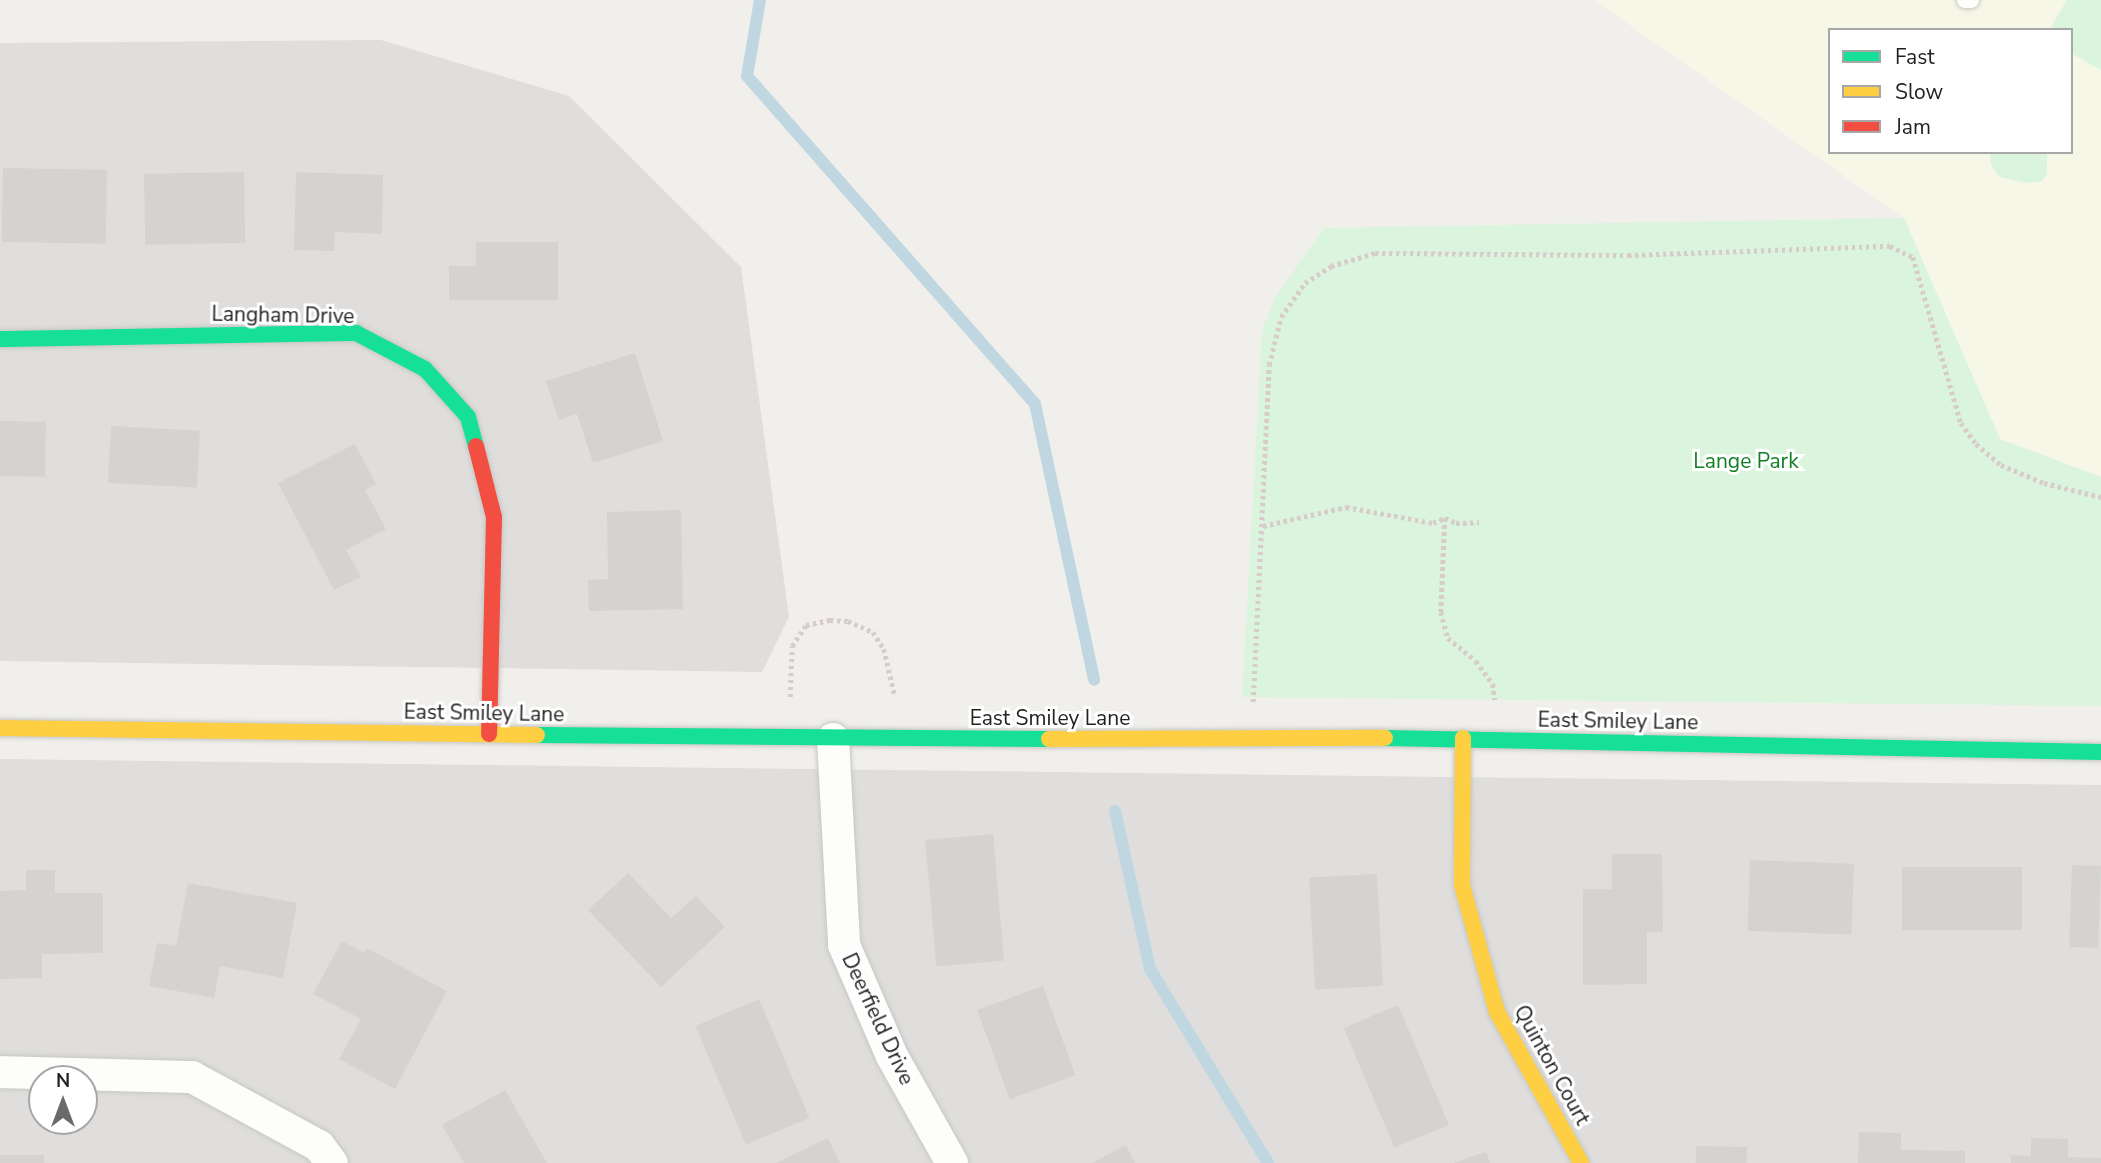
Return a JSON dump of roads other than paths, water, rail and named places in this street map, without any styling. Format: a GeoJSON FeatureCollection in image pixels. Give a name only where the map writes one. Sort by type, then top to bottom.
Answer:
{"type":"FeatureCollection","features":[{"type":"Feature","properties":{"kind":"street","name":"Langham Drive"},"geometry":{"type":"LineString","coordinates":[[0,339],[356,333],[425,369],[468,417],[494,517],[489,734]]}},
{"type":"Feature","properties":{"kind":"street","name":"East Smiley Lane"},"geometry":{"type":"LineString","coordinates":[[0,728],[834,739],[1463,738],[2101,752]]}},
{"type":"Feature","properties":{"kind":"street","name":"Quinton Court"},"geometry":{"type":"LineString","coordinates":[[1463,738],[1462,885],[1497,1012],[1581,1163]]}},
{"type":"Feature","properties":{"kind":"street","name":"Deerfield Drive"},"geometry":{"type":"LineString","coordinates":[[834,739],[844,945],[892,1056],[952,1163]]}},
{"type":"Feature","properties":{"kind":"street"},"geometry":{"type":"LineString","coordinates":[[0,1072],[192,1077],[319,1146],[332,1163]]}},
{"type":"Feature","properties":{"kind":"lane"},"geometry":{"type":"LineString","coordinates":[[1965,0],[1971,0]]}},
{"type":"Feature","properties":{"kind":"waterway"},"geometry":{"type":"LineString","coordinates":[[760,0],[747,76],[1035,404],[1094,680]]}},
{"type":"Feature","properties":{"kind":"waterway"},"geometry":{"type":"LineString","coordinates":[[1115,811],[1150,969],[1268,1163]]}},
{"type":"Feature","properties":{"kind":"park label","name":"Lange Park"},"geometry":{"type":"Point","coordinates":[1746,461]}}]}
